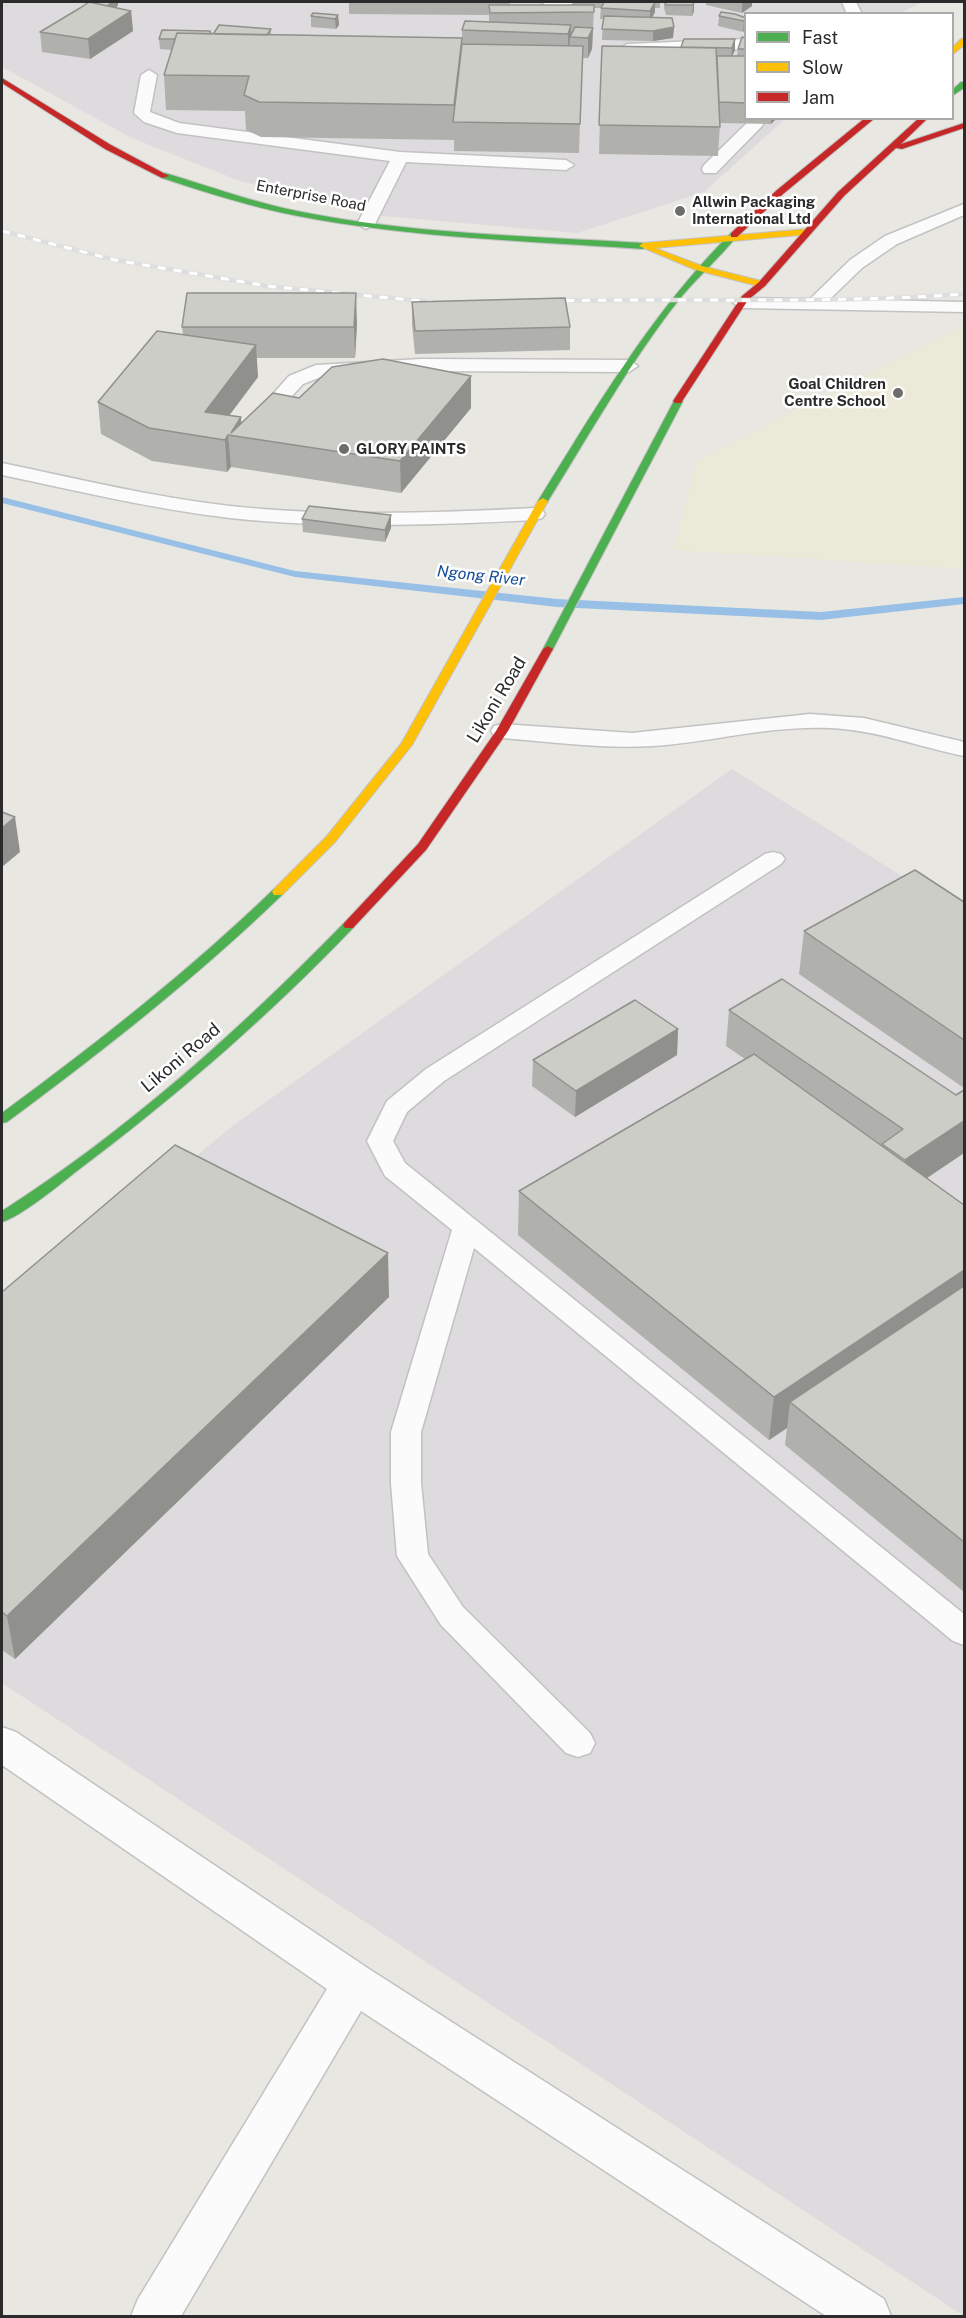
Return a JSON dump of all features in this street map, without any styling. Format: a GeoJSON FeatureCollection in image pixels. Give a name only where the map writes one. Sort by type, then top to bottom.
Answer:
{"type":"FeatureCollection","features":[{"type":"Feature","properties":{"kind":"main road","name":"Enterprise Road"},"geometry":{"type":"LineString","coordinates":[[2,80],[108,147],[158,174],[249,202],[366,224],[425,231],[643,246]]}},
{"type":"Feature","properties":{"kind":"main road"},"geometry":{"type":"LineString","coordinates":[[2,1119],[83,1060],[231,939],[332,839],[406,745],[476,623],[535,513],[629,366],[699,268],[780,192],[869,120]]}},
{"type":"Feature","properties":{"kind":"main road","name":"Likoni Road"},"geometry":{"type":"LineString","coordinates":[[2,1217],[44,1191],[164,1097],[290,987],[422,847],[502,731],[557,634],[684,390],[742,303],[762,284],[841,194],[922,120]]}},
{"type":"Feature","properties":{"kind":"main road"},"geometry":{"type":"LineString","coordinates":[[889,151],[964,125]]}},
{"type":"Feature","properties":{"kind":"main road"},"geometry":{"type":"LineString","coordinates":[[643,246],[808,232]]}},
{"type":"Feature","properties":{"kind":"main road"},"geometry":{"type":"LineString","coordinates":[[643,246],[699,268],[762,284]]}},
{"type":"Feature","properties":{"kind":"street"},"geometry":{"type":"LineString","coordinates":[[2,1744],[354,1983],[867,2316]]}},
{"type":"Feature","properties":{"kind":"street"},"geometry":{"type":"LineString","coordinates":[[155,2316],[196,2253],[354,1983]]}},
{"type":"Feature","properties":{"kind":"lane"},"geometry":{"type":"LineString","coordinates":[[549,2],[565,3]]}},
{"type":"Feature","properties":{"kind":"lane"},"geometry":{"type":"LineString","coordinates":[[607,50],[744,44]]}},
{"type":"Feature","properties":{"kind":"lane"},"geometry":{"type":"LineString","coordinates":[[149,75],[142,112],[159,122],[177,128],[400,157],[566,165]]}},
{"type":"Feature","properties":{"kind":"lane"},"geometry":{"type":"LineString","coordinates":[[710,169],[756,123]]}},
{"type":"Feature","properties":{"kind":"lane"},"geometry":{"type":"LineString","coordinates":[[366,224],[400,157]]}},
{"type":"Feature","properties":{"kind":"lane"},"geometry":{"type":"LineString","coordinates":[[814,304],[856,264],[891,240],[964,210]]}},
{"type":"Feature","properties":{"kind":"lane"},"geometry":{"type":"LineString","coordinates":[[742,303],[964,307]]}},
{"type":"Feature","properties":{"kind":"lane"},"geometry":{"type":"LineString","coordinates":[[248,433],[296,380],[323,369],[421,365],[629,366]]}},
{"type":"Feature","properties":{"kind":"lane"},"geometry":{"type":"LineString","coordinates":[[2,469],[144,499],[260,515],[335,520],[431,520],[535,513]]}},
{"type":"Feature","properties":{"kind":"lane"},"geometry":{"type":"LineString","coordinates":[[502,731],[612,740],[675,738],[794,720],[833,721],[867,726],[964,749]]}},
{"type":"Feature","properties":{"kind":"lane"},"geometry":{"type":"LineString","coordinates":[[773,859],[435,1075],[396,1107],[380,1141],[395,1169],[466,1229],[964,1632]]}},
{"type":"Feature","properties":{"kind":"lane"},"geometry":{"type":"LineString","coordinates":[[466,1229],[406,1432],[406,1483],[413,1556],[452,1616],[578,1743]]}},
{"type":"Feature","properties":{"kind":"shaded area"},"geometry":{"type":"Polygon","coordinates":[[[2,2],[922,2],[903,12],[744,12],[744,120],[784,120],[704,192],[577,233],[383,216],[240,181],[132,138],[2,67],[2,2]]]}},
{"type":"Feature","properties":{"kind":"shaded area","name":"Goal Children Centre School"},"geometry":{"type":"Polygon","coordinates":[[[964,325],[964,569],[673,550],[697,461],[964,325]]]}},
{"type":"Feature","properties":{"kind":"shaded area"},"geometry":{"type":"Polygon","coordinates":[[[732,769],[964,915],[964,2316],[2,1683],[2,1319],[231,1127],[732,769]]]}},
{"type":"Feature","properties":{"kind":"building"},"geometry":{"type":"Polygon","coordinates":[[[89,2],[131,11],[88,39],[40,32],[80,8],[89,2]]]}},
{"type":"Feature","properties":{"kind":"building"},"geometry":{"type":"Polygon","coordinates":[[[89,2],[111,2],[108,6],[89,2]]]}},
{"type":"Feature","properties":{"kind":"building"},"geometry":{"type":"Polygon","coordinates":[[[604,2],[655,2],[650,11],[601,8],[604,2]]]}},
{"type":"Feature","properties":{"kind":"building"},"geometry":{"type":"Polygon","coordinates":[[[665,2],[694,2],[693,5],[666,5],[665,2]]]}},
{"type":"Feature","properties":{"kind":"building"},"geometry":{"type":"Polygon","coordinates":[[[489,5],[594,5],[594,12],[490,13],[489,5]]]}},
{"type":"Feature","properties":{"kind":"building"},"geometry":{"type":"Polygon","coordinates":[[[721,12],[735,14],[744,17],[744,21],[719,16],[721,12]]]}},
{"type":"Feature","properties":{"kind":"building"},"geometry":{"type":"Polygon","coordinates":[[[313,13],[338,15],[335,19],[311,16],[313,13]]]}},
{"type":"Feature","properties":{"kind":"building"},"geometry":{"type":"Polygon","coordinates":[[[604,16],[672,18],[674,27],[653,31],[602,29],[604,16]]]}},
{"type":"Feature","properties":{"kind":"building"},"geometry":{"type":"Polygon","coordinates":[[[465,21],[571,25],[568,34],[462,30],[465,21]]]}},
{"type":"Feature","properties":{"kind":"building"},"geometry":{"type":"Polygon","coordinates":[[[219,25],[271,29],[267,35],[215,34],[219,25]]]}},
{"type":"Feature","properties":{"kind":"building"},"geometry":{"type":"Polygon","coordinates":[[[575,27],[593,28],[588,38],[570,37],[575,27]]]}},
{"type":"Feature","properties":{"kind":"building"},"geometry":{"type":"Polygon","coordinates":[[[162,30],[210,31],[211,34],[177,33],[175,39],[159,39],[162,30]]]}},
{"type":"Feature","properties":{"kind":"building"},"geometry":{"type":"Polygon","coordinates":[[[177,33],[462,38],[454,105],[259,102],[244,95],[249,76],[164,75],[177,33]]]}},
{"type":"Feature","properties":{"kind":"building"},"geometry":{"type":"Polygon","coordinates":[[[742,37],[744,38],[744,49],[738,49],[742,37]]]}},
{"type":"Feature","properties":{"kind":"building"},"geometry":{"type":"Polygon","coordinates":[[[684,39],[735,39],[732,48],[681,47],[684,39]]]}},
{"type":"Feature","properties":{"kind":"building"},"geometry":{"type":"Polygon","coordinates":[[[462,44],[583,46],[580,124],[453,122],[462,44]]]}},
{"type":"Feature","properties":{"kind":"building"},"geometry":{"type":"Polygon","coordinates":[[[602,46],[716,48],[720,127],[599,125],[602,46]]]}},
{"type":"Feature","properties":{"kind":"building"},"geometry":{"type":"Polygon","coordinates":[[[717,56],[744,56],[744,103],[719,102],[717,56]]]}},
{"type":"Feature","properties":{"kind":"building"},"geometry":{"type":"Polygon","coordinates":[[[187,293],[356,293],[354,327],[182,327],[187,293]]]}},
{"type":"Feature","properties":{"kind":"building"},"geometry":{"type":"Polygon","coordinates":[[[565,298],[570,327],[415,331],[412,302],[565,298]]]}},
{"type":"Feature","properties":{"kind":"building"},"geometry":{"type":"Polygon","coordinates":[[[157,331],[256,345],[205,412],[241,417],[231,433],[273,393],[299,398],[332,367],[383,359],[471,376],[400,461],[228,435],[225,440],[149,428],[98,402],[157,331]]]}},
{"type":"Feature","properties":{"kind":"building"},"geometry":{"type":"Polygon","coordinates":[[[309,506],[391,515],[385,530],[302,519],[309,506]]]}},
{"type":"Feature","properties":{"kind":"building"},"geometry":{"type":"Polygon","coordinates":[[[2,812],[15,817],[2,828],[2,812]]]}},
{"type":"Feature","properties":{"kind":"building"},"geometry":{"type":"Polygon","coordinates":[[[915,870],[964,902],[964,1040],[804,931],[915,870]]]}},
{"type":"Feature","properties":{"kind":"building"},"geometry":{"type":"Polygon","coordinates":[[[782,979],[956,1095],[964,1090],[964,1121],[905,1160],[882,1144],[903,1129],[729,1010],[782,979]]]}},
{"type":"Feature","properties":{"kind":"building"},"geometry":{"type":"Polygon","coordinates":[[[635,1000],[678,1029],[576,1091],[533,1060],[635,1000]]]}},
{"type":"Feature","properties":{"kind":"building"},"geometry":{"type":"Polygon","coordinates":[[[754,1054],[964,1205],[964,1270],[774,1397],[519,1191],[754,1054]]]}},
{"type":"Feature","properties":{"kind":"building"},"geometry":{"type":"Polygon","coordinates":[[[175,1145],[388,1253],[7,1616],[2,1612],[2,1292],[175,1145]]]}},
{"type":"Feature","properties":{"kind":"building"},"geometry":{"type":"Polygon","coordinates":[[[964,1286],[964,1542],[790,1402],[964,1286]]]}},
{"type":"Feature","properties":{"kind":"waterway","name":"Ngong River"},"geometry":{"type":"LineString","coordinates":[[2,500],[295,574],[557,603],[821,616],[964,601]]}},
{"type":"Feature","properties":{"kind":"railway"},"geometry":{"type":"LineString","coordinates":[[2,231],[115,260],[267,286],[442,303]]}},
{"type":"Feature","properties":{"kind":"railway"},"geometry":{"type":"LineString","coordinates":[[550,301],[809,300],[964,294]]}},
{"type":"Feature","properties":{"kind":"traffic: fast"},"geometry":{"type":"LineString","coordinates":[[954,92],[964,84]]}},
{"type":"Feature","properties":{"kind":"traffic: fast"},"geometry":{"type":"LineString","coordinates":[[165,176],[248,202],[345,222],[444,233],[643,246]]}},
{"type":"Feature","properties":{"kind":"traffic: fast"},"geometry":{"type":"LineString","coordinates":[[543,501],[608,395],[654,327],[705,264],[734,235]]}},
{"type":"Feature","properties":{"kind":"traffic: fast"},"geometry":{"type":"LineString","coordinates":[[548,649],[678,401]]}},
{"type":"Feature","properties":{"kind":"traffic: fast"},"geometry":{"type":"LineString","coordinates":[[2,1119],[144,1011],[213,953],[278,892]]}},
{"type":"Feature","properties":{"kind":"traffic: fast"},"geometry":{"type":"LineString","coordinates":[[2,1217],[77,1165],[181,1083],[267,1007],[349,925]]}},
{"type":"Feature","properties":{"kind":"traffic: slow"},"geometry":{"type":"LineString","coordinates":[[954,51],[964,41]]}},
{"type":"Feature","properties":{"kind":"traffic: slow"},"geometry":{"type":"LineString","coordinates":[[762,284],[699,268],[643,246],[808,232]]}},
{"type":"Feature","properties":{"kind":"traffic: slow"},"geometry":{"type":"LineString","coordinates":[[278,892],[331,839],[406,745],[543,501]]}},
{"type":"Feature","properties":{"kind":"traffic: jam"},"geometry":{"type":"LineString","coordinates":[[2,80],[108,147],[165,176]]}},
{"type":"Feature","properties":{"kind":"traffic: jam"},"geometry":{"type":"LineString","coordinates":[[734,235],[780,192],[869,120]]}},
{"type":"Feature","properties":{"kind":"traffic: jam"},"geometry":{"type":"LineString","coordinates":[[678,401],[745,298],[762,284],[841,194],[922,120]]}},
{"type":"Feature","properties":{"kind":"traffic: jam"},"geometry":{"type":"LineString","coordinates":[[899,147],[964,125]]}},
{"type":"Feature","properties":{"kind":"traffic: jam"},"geometry":{"type":"LineString","coordinates":[[349,925],[422,847],[502,731],[548,649]]}},
{"type":"Feature","properties":{"kind":"place","name":"Allwin Packaging International Ltd"},"geometry":{"type":"Point","coordinates":[680,211]}},
{"type":"Feature","properties":{"kind":"place","name":"Goal Children Centre School"},"geometry":{"type":"Point","coordinates":[898,393]}},
{"type":"Feature","properties":{"kind":"place","name":"GLORY PAINTS"},"geometry":{"type":"Point","coordinates":[344,449]}}]}
